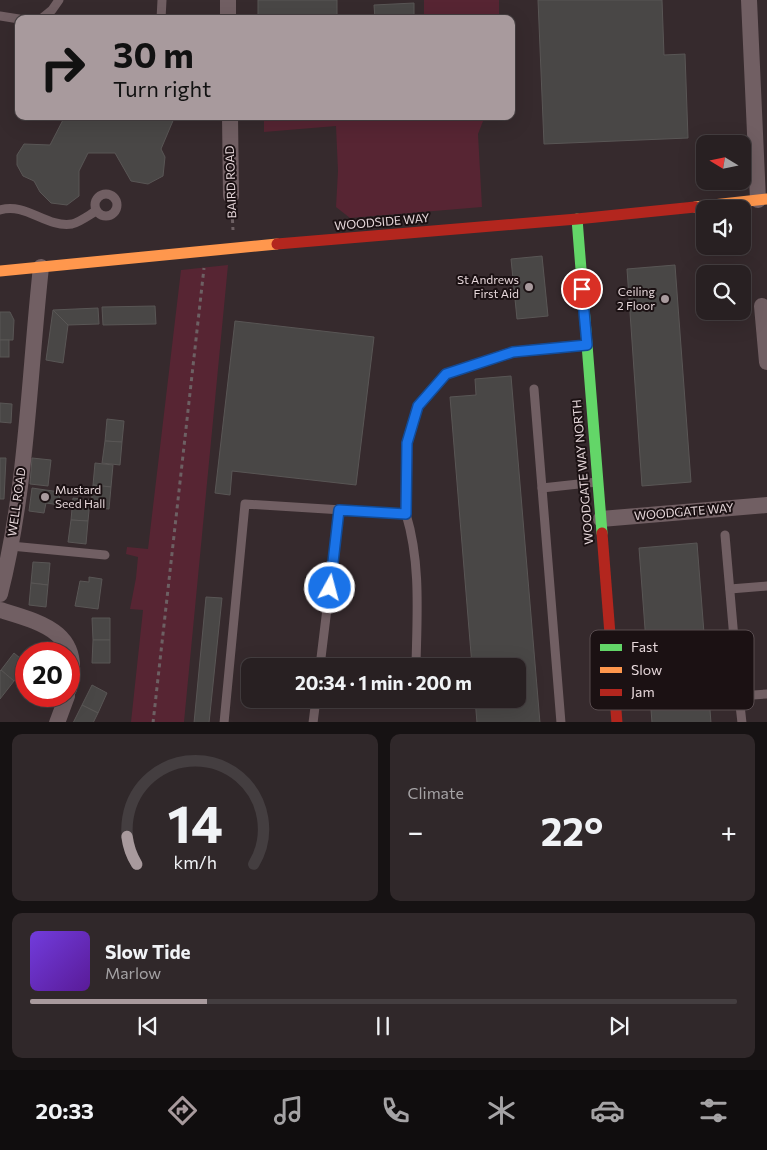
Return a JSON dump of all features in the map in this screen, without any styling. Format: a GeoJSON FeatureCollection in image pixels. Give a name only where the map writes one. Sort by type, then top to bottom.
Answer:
{"type":"FeatureCollection","features":[{"type":"Feature","properties":{"kind":"street"},"geometry":{"type":"LineString","coordinates":[[228,0],[228,15]]}},
{"type":"Feature","properties":{"kind":"street"},"geometry":{"type":"LineString","coordinates":[[749,0],[763,200]]}},
{"type":"Feature","properties":{"kind":"street","name":"BAIRD ROAD"},"geometry":{"type":"LineString","coordinates":[[230,120],[231,196]]}},
{"type":"Feature","properties":{"kind":"street","name":"WOODSIDE WAY"},"geometry":{"type":"LineString","coordinates":[[0,271],[234,248],[577,219],[763,200]]}},
{"type":"Feature","properties":{"kind":"street","name":"WOODGATE WAY NORTH"},"geometry":{"type":"LineString","coordinates":[[577,219],[610,630]]}},
{"type":"Feature","properties":{"kind":"street","name":"WELL ROAD"},"geometry":{"type":"LineString","coordinates":[[0,594],[9,560],[25,438],[41,267]]}},
{"type":"Feature","properties":{"kind":"street"},"geometry":{"type":"LineString","coordinates":[[762,306],[767,362]]}},
{"type":"Feature","properties":{"kind":"street"},"geometry":{"type":"LineString","coordinates":[[406,514],[407,443],[418,406],[446,374],[513,352],[587,345]]}},
{"type":"Feature","properties":{"kind":"street","name":"WOODGATE WAY"},"geometry":{"type":"LineString","coordinates":[[601,519],[767,505]]}},
{"type":"Feature","properties":{"kind":"street"},"geometry":{"type":"LineString","coordinates":[[0,610],[42,624],[54,630],[64,642]]}},
{"type":"Feature","properties":{"kind":"street"},"geometry":{"type":"LineString","coordinates":[[57,722],[63,707]]}},
{"type":"Feature","properties":{"kind":"lane"},"geometry":{"type":"LineString","coordinates":[[46,15],[59,0]]}},
{"type":"Feature","properties":{"kind":"lane"},"geometry":{"type":"LineString","coordinates":[[161,15],[162,0]]}},
{"type":"Feature","properties":{"kind":"lane"},"geometry":{"type":"LineString","coordinates":[[0,16],[15,18]]}},
{"type":"Feature","properties":{"kind":"lane"},"geometry":{"type":"LineString","coordinates":[[0,210],[20,208],[45,220],[59,224],[74,224],[96,211]]}},
{"type":"Feature","properties":{"kind":"lane"},"geometry":{"type":"LineString","coordinates":[[534,389],[561,722]]}},
{"type":"Feature","properties":{"kind":"lane"},"geometry":{"type":"LineString","coordinates":[[542,488],[598,482]]}},
{"type":"Feature","properties":{"kind":"lane"},"geometry":{"type":"LineString","coordinates":[[224,722],[245,504],[406,514],[413,535],[418,591],[416,658]]}},
{"type":"Feature","properties":{"kind":"lane"},"geometry":{"type":"LineString","coordinates":[[321,658],[339,510]]}},
{"type":"Feature","properties":{"kind":"lane"},"geometry":{"type":"LineString","coordinates":[[726,535],[734,630]]}},
{"type":"Feature","properties":{"kind":"lane"},"geometry":{"type":"LineString","coordinates":[[11,546],[105,555]]}},
{"type":"Feature","properties":{"kind":"lane"},"geometry":{"type":"LineString","coordinates":[[730,589],[767,586]]}},
{"type":"Feature","properties":{"kind":"lane"},"geometry":{"type":"LineString","coordinates":[[754,695],[767,694]]}},
{"type":"Feature","properties":{"kind":"lane"},"geometry":{"type":"LineString","coordinates":[[313,722],[315,708]]}},
{"type":"Feature","properties":{"kind":"path","name":"BAIRD ROAD"},"geometry":{"type":"LineString","coordinates":[[231,196],[234,248]]}},
{"type":"Feature","properties":{"kind":"path"},"geometry":{"type":"LineString","coordinates":[[153,722],[204,267]]}},
{"type":"Feature","properties":{"kind":"shaded area"},"geometry":{"type":"Polygon","coordinates":[[[424,0],[499,0],[499,15],[424,15],[424,0]]]}},
{"type":"Feature","properties":{"kind":"shaded area"},"geometry":{"type":"Polygon","coordinates":[[[264,120],[483,120],[478,134],[482,207],[350,218],[336,207],[338,171],[336,126],[264,132],[264,120]]]}},
{"type":"Feature","properties":{"kind":"shaded area"},"geometry":{"type":"Polygon","coordinates":[[[228,265],[184,722],[131,722],[143,610],[130,609],[138,557],[126,554],[127,547],[148,549],[181,270],[228,265]]]}},
{"type":"Feature","properties":{"kind":"building"},"geometry":{"type":"Polygon","coordinates":[[[258,0],[337,0],[337,15],[258,15],[258,0]]]}},
{"type":"Feature","properties":{"kind":"building"},"geometry":{"type":"Polygon","coordinates":[[[538,0],[662,0],[664,55],[685,54],[688,138],[544,144],[538,0]]]}},
{"type":"Feature","properties":{"kind":"building"},"geometry":{"type":"Polygon","coordinates":[[[414,3],[414,15],[375,15],[374,5],[414,3]]]}},
{"type":"Feature","properties":{"kind":"building"},"geometry":{"type":"Polygon","coordinates":[[[63,120],[173,120],[161,149],[165,157],[163,176],[148,184],[131,181],[115,153],[88,153],[79,171],[79,196],[67,205],[51,203],[40,192],[34,181],[23,176],[17,165],[17,155],[24,144],[50,145],[63,120]]]}},
{"type":"Feature","properties":{"kind":"building","name":"St Andrews First Aid"},"geometry":{"type":"Polygon","coordinates":[[[542,256],[548,316],[517,319],[511,259],[542,256]]]}},
{"type":"Feature","properties":{"kind":"building"},"geometry":{"type":"Polygon","coordinates":[[[675,265],[691,482],[642,486],[627,269],[675,265]]]}},
{"type":"Feature","properties":{"kind":"building"},"geometry":{"type":"Polygon","coordinates":[[[155,306],[156,324],[103,325],[102,307],[155,306]]]}},
{"type":"Feature","properties":{"kind":"building"},"geometry":{"type":"Polygon","coordinates":[[[98,308],[99,324],[68,325],[53,310],[98,308]]]}},
{"type":"Feature","properties":{"kind":"building"},"geometry":{"type":"Polygon","coordinates":[[[53,310],[68,325],[63,363],[46,360],[53,310]]]}},
{"type":"Feature","properties":{"kind":"building"},"geometry":{"type":"Polygon","coordinates":[[[0,312],[10,312],[14,320],[13,340],[0,340],[0,312]]]}},
{"type":"Feature","properties":{"kind":"building"},"geometry":{"type":"Polygon","coordinates":[[[235,321],[374,337],[356,485],[232,471],[230,495],[215,493],[235,321]]]}},
{"type":"Feature","properties":{"kind":"building"},"geometry":{"type":"Polygon","coordinates":[[[0,340],[9,340],[9,357],[0,357],[0,340]]]}},
{"type":"Feature","properties":{"kind":"building"},"geometry":{"type":"Polygon","coordinates":[[[511,376],[540,722],[477,722],[476,708],[526,708],[526,658],[471,658],[450,397],[476,395],[475,379],[511,376]]]}},
{"type":"Feature","properties":{"kind":"building"},"geometry":{"type":"Polygon","coordinates":[[[0,403],[12,404],[11,423],[0,422],[0,403]]]}},
{"type":"Feature","properties":{"kind":"building"},"geometry":{"type":"Polygon","coordinates":[[[107,419],[124,421],[122,442],[105,441],[107,419]]]}},
{"type":"Feature","properties":{"kind":"building"},"geometry":{"type":"Polygon","coordinates":[[[105,441],[122,442],[120,465],[102,463],[105,441]]]}},
{"type":"Feature","properties":{"kind":"building"},"geometry":{"type":"Polygon","coordinates":[[[0,458],[6,458],[4,499],[0,499],[0,458]]]}},
{"type":"Feature","properties":{"kind":"building"},"geometry":{"type":"Polygon","coordinates":[[[32,458],[51,460],[48,486],[30,484],[32,458]]]}},
{"type":"Feature","properties":{"kind":"building"},"geometry":{"type":"Polygon","coordinates":[[[95,463],[113,465],[111,487],[93,485],[95,463]]]}},
{"type":"Feature","properties":{"kind":"building"},"geometry":{"type":"Polygon","coordinates":[[[93,485],[111,487],[109,509],[91,507],[93,485]]]}},
{"type":"Feature","properties":{"kind":"building","name":"Mustard Seed Hall"},"geometry":{"type":"Polygon","coordinates":[[[32,488],[60,492],[59,505],[46,503],[44,513],[29,511],[32,488]]]}},
{"type":"Feature","properties":{"kind":"building"},"geometry":{"type":"Polygon","coordinates":[[[73,498],[90,500],[88,521],[71,520],[73,498]]]}},
{"type":"Feature","properties":{"kind":"building"},"geometry":{"type":"Polygon","coordinates":[[[71,520],[88,521],[86,544],[68,542],[71,520]]]}},
{"type":"Feature","properties":{"kind":"building"},"geometry":{"type":"Polygon","coordinates":[[[697,543],[704,630],[645,630],[639,548],[697,543]]]}},
{"type":"Feature","properties":{"kind":"building"},"geometry":{"type":"Polygon","coordinates":[[[33,562],[50,563],[48,585],[31,583],[33,562]]]}},
{"type":"Feature","properties":{"kind":"building"},"geometry":{"type":"Polygon","coordinates":[[[89,577],[102,579],[98,609],[75,606],[80,581],[89,582],[89,577]]]}},
{"type":"Feature","properties":{"kind":"building"},"geometry":{"type":"Polygon","coordinates":[[[31,583],[48,585],[46,607],[29,605],[31,583]]]}},
{"type":"Feature","properties":{"kind":"building"},"geometry":{"type":"Polygon","coordinates":[[[206,597],[222,598],[209,722],[194,722],[206,597]]]}},
{"type":"Feature","properties":{"kind":"building"},"geometry":{"type":"Polygon","coordinates":[[[92,618],[110,618],[110,640],[93,640],[92,618]]]}},
{"type":"Feature","properties":{"kind":"building"},"geometry":{"type":"Polygon","coordinates":[[[93,640],[110,640],[110,663],[92,663],[93,640]]]}},
{"type":"Feature","properties":{"kind":"building"},"geometry":{"type":"Polygon","coordinates":[[[14,653],[15,680],[14,681],[1,670],[14,653]]]}},
{"type":"Feature","properties":{"kind":"building"},"geometry":{"type":"Polygon","coordinates":[[[0,671],[14,681],[0,699],[0,671]]]}},
{"type":"Feature","properties":{"kind":"building"},"geometry":{"type":"Polygon","coordinates":[[[92,685],[107,693],[98,713],[82,705],[92,685]]]}},
{"type":"Feature","properties":{"kind":"building"},"geometry":{"type":"Polygon","coordinates":[[[82,705],[98,713],[94,722],[74,722],[82,705]]]}},
{"type":"Feature","properties":{"kind":"building"},"geometry":{"type":"Polygon","coordinates":[[[651,710],[710,710],[711,722],[652,722],[651,710]]]}},
{"type":"Feature","properties":{"kind":"traffic: fast"},"geometry":{"type":"LineString","coordinates":[[577,219],[602,533]]}},
{"type":"Feature","properties":{"kind":"traffic: slow"},"geometry":{"type":"LineString","coordinates":[[695,207],[767,199]]}},
{"type":"Feature","properties":{"kind":"traffic: slow"},"geometry":{"type":"LineString","coordinates":[[0,271],[277,244]]}},
{"type":"Feature","properties":{"kind":"traffic: jam"},"geometry":{"type":"LineString","coordinates":[[277,244],[577,219],[695,207]]}},
{"type":"Feature","properties":{"kind":"traffic: jam"},"geometry":{"type":"LineString","coordinates":[[406,514],[407,443],[418,406],[446,374],[513,352],[587,345]]}},
{"type":"Feature","properties":{"kind":"traffic: jam"},"geometry":{"type":"LineString","coordinates":[[602,533],[610,630]]}},
{"type":"Feature","properties":{"kind":"traffic: jam"},"geometry":{"type":"LineString","coordinates":[[616,710],[617,722]]}},
{"type":"Feature","properties":{"kind":"place","name":"St Andrews First Aid"},"geometry":{"type":"Point","coordinates":[529,287]}},
{"type":"Feature","properties":{"kind":"place","name":"Ceiling 2 Floor"},"geometry":{"type":"Point","coordinates":[665,299]}},
{"type":"Feature","properties":{"kind":"place","name":"Mustard Seed Hall"},"geometry":{"type":"Point","coordinates":[45,497]}},
{"type":"Feature","properties":{"kind":"route"},"geometry":{"type":"LineString","coordinates":[[330,588],[339,510],[406,514],[407,443],[418,406],[446,374],[513,352],[587,345],[582,289]]}}]}
